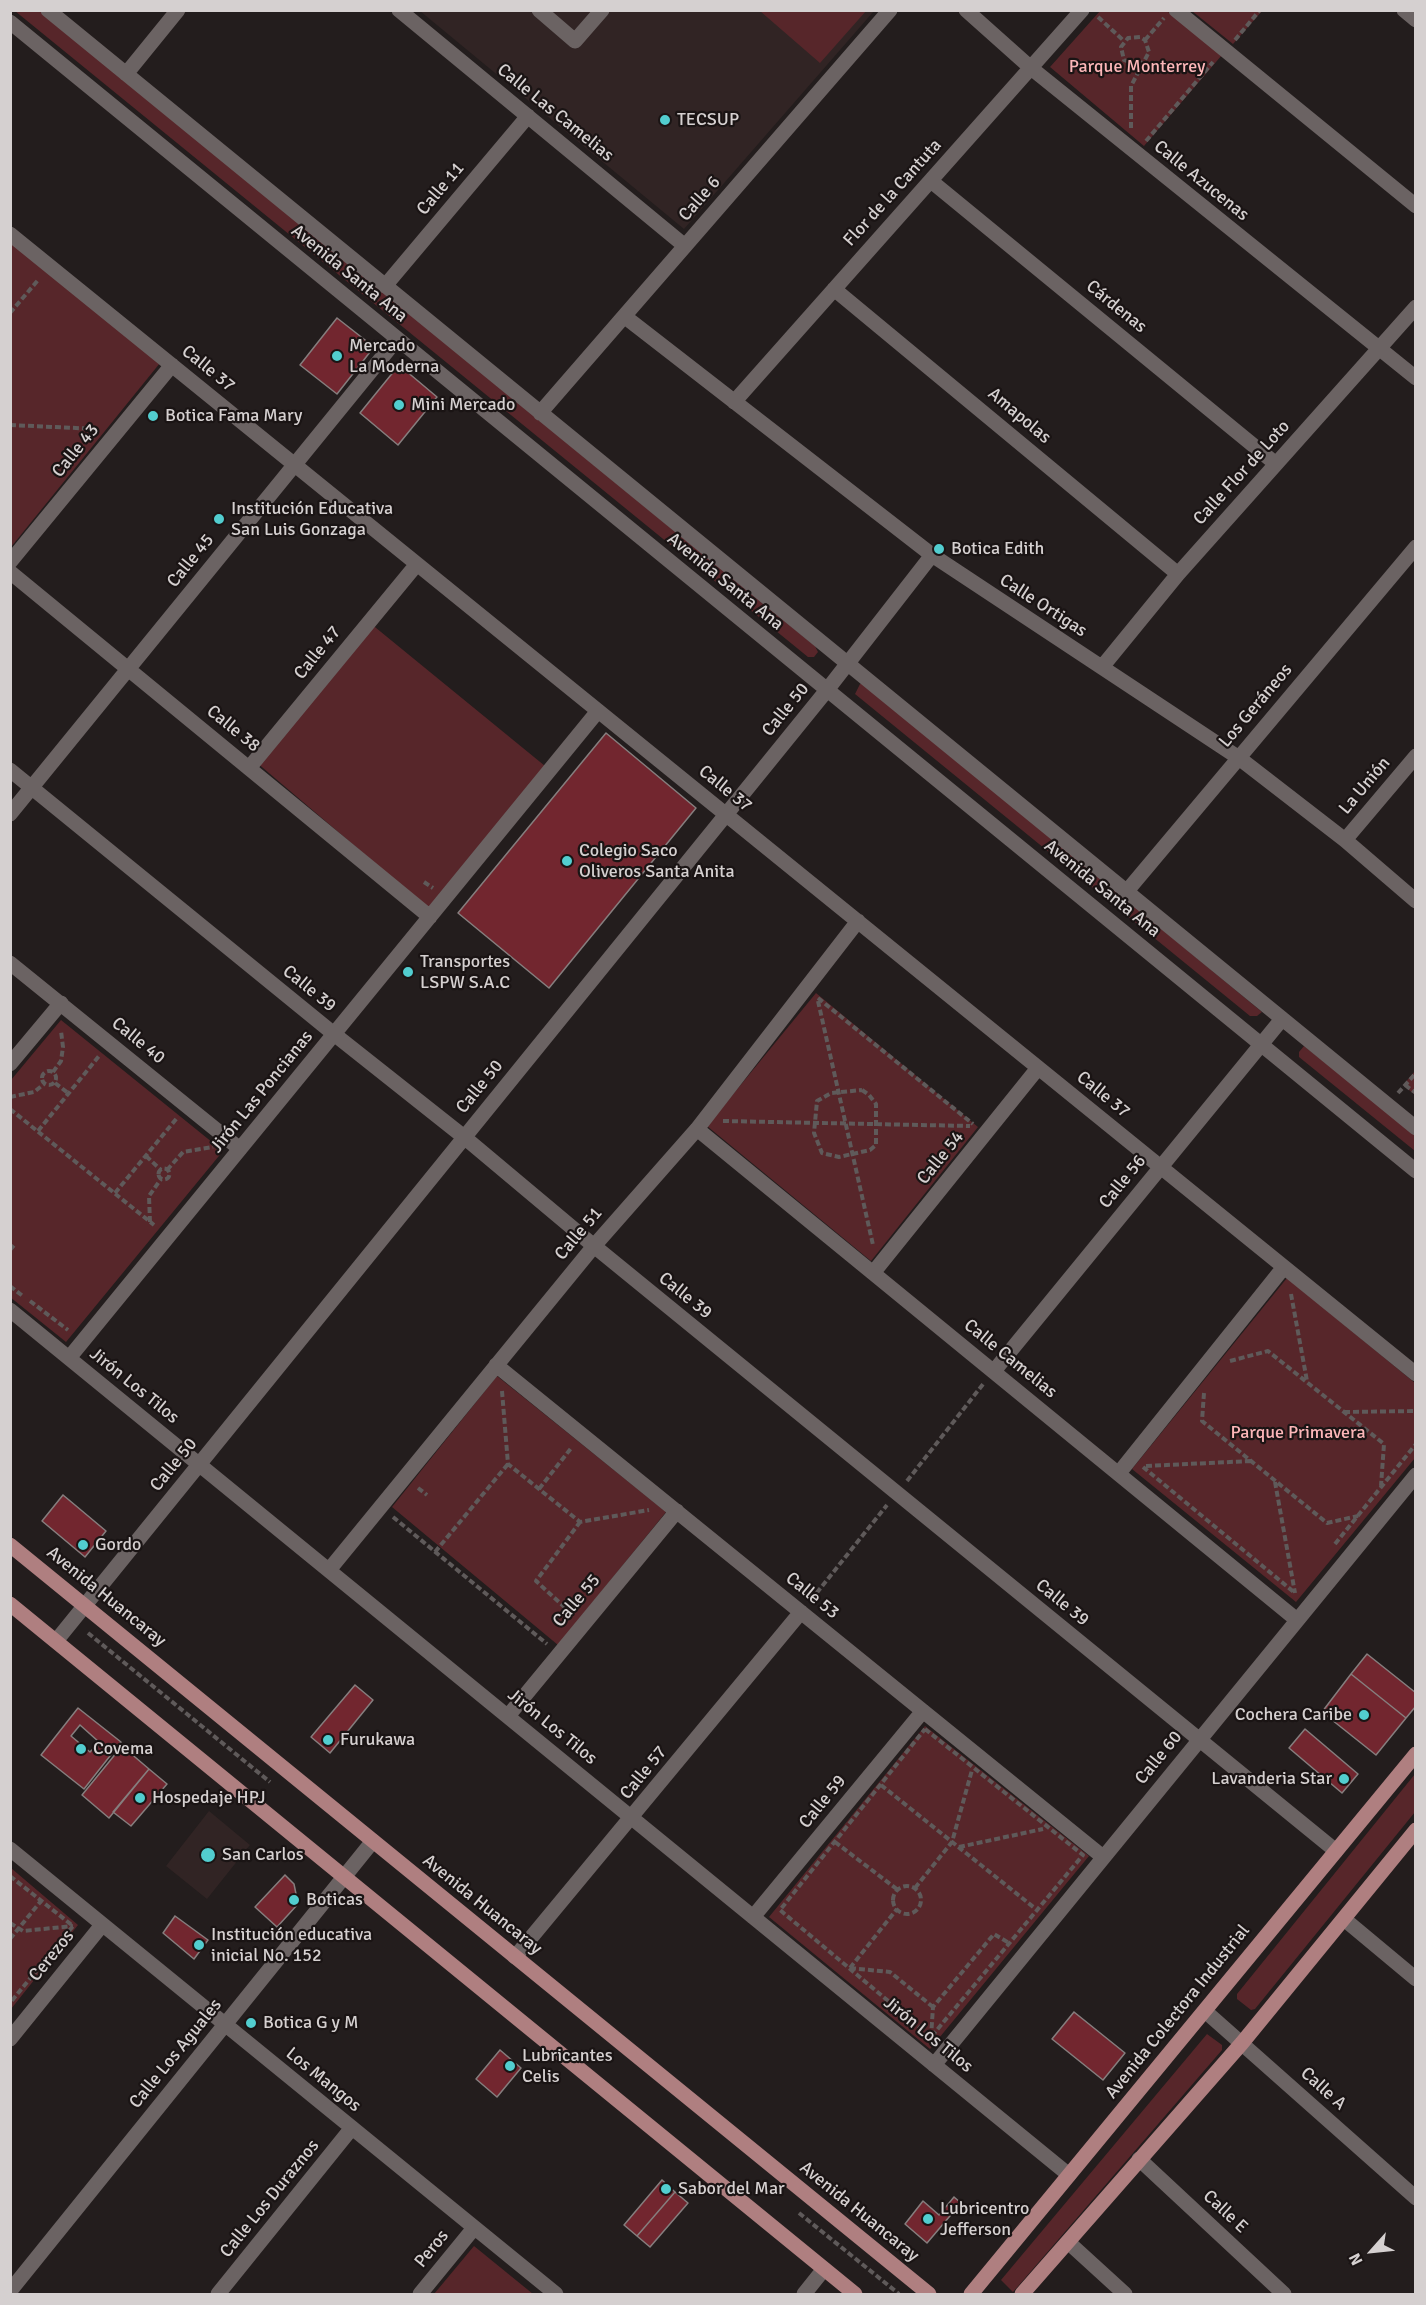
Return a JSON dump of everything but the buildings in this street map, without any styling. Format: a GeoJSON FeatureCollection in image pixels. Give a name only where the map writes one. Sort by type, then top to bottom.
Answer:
{"type":"FeatureCollection","features":[{"type":"Feature","properties":{"kind":"main road","name":"Avenida Huancaray"},"geometry":{"type":"LineString","coordinates":[[11,1547],[929,2295]]}},
{"type":"Feature","properties":{"kind":"main road"},"geometry":{"type":"LineString","coordinates":[[10,1604],[855,2295]]}},
{"type":"Feature","properties":{"kind":"main road","name":"Avenida Colectora Industrial"},"geometry":{"type":"LineString","coordinates":[[971,2295],[1416,1754]]}},
{"type":"Feature","properties":{"kind":"main road"},"geometry":{"type":"LineString","coordinates":[[1022,2295],[1242,2043],[1416,1830]]}},
{"type":"Feature","properties":{"kind":"street","name":"Avenida Santa Ana"},"geometry":{"type":"LineString","coordinates":[[48,10],[1416,1128]]}},
{"type":"Feature","properties":{"kind":"street"},"geometry":{"type":"LineString","coordinates":[[126,74],[178,10]]}},
{"type":"Feature","properties":{"kind":"street","name":"Calle Las Camelias"},"geometry":{"type":"LineString","coordinates":[[399,10],[685,246]]}},
{"type":"Feature","properties":{"kind":"street"},"geometry":{"type":"LineString","coordinates":[[539,10],[575,42],[602,10]]}},
{"type":"Feature","properties":{"kind":"street","name":"Calle 6"},"geometry":{"type":"LineString","coordinates":[[540,413],[890,10]]}},
{"type":"Feature","properties":{"kind":"street","name":"Calle Azucenas"},"geometry":{"type":"LineString","coordinates":[[966,10],[1031,68],[1416,378]]}},
{"type":"Feature","properties":{"kind":"street","name":"Flor de la Cantuta"},"geometry":{"type":"LineString","coordinates":[[734,402],[1082,10]]}},
{"type":"Feature","properties":{"kind":"street"},"geometry":{"type":"LineString","coordinates":[[1404,10],[1416,20]]}},
{"type":"Feature","properties":{"kind":"street"},"geometry":{"type":"LineString","coordinates":[[1171,12],[1229,46],[1416,206]]}},
{"type":"Feature","properties":{"kind":"street","name":"Avenida Santa Ana"},"geometry":{"type":"LineString","coordinates":[[10,22],[1416,1172]]}},
{"type":"Feature","properties":{"kind":"street","name":"Calle 11"},"geometry":{"type":"LineString","coordinates":[[385,286],[528,116]]}},
{"type":"Feature","properties":{"kind":"street","name":"Cárdenas"},"geometry":{"type":"LineString","coordinates":[[931,181],[1276,464]]}},
{"type":"Feature","properties":{"kind":"street","name":"Calle 37"},"geometry":{"type":"LineString","coordinates":[[10,234],[1416,1374]]}},
{"type":"Feature","properties":{"kind":"street","name":"Amapolas"},"geometry":{"type":"LineString","coordinates":[[834,289],[1178,574]]}},
{"type":"Feature","properties":{"kind":"street","name":"Calle Flor de Loto"},"geometry":{"type":"LineString","coordinates":[[1102,667],[1178,574],[1416,307]]}},
{"type":"Feature","properties":{"kind":"street","name":"Calle Ortigas"},"geometry":{"type":"LineString","coordinates":[[624,316],[932,555],[1239,758],[1345,840],[1416,901]]}},
{"type":"Feature","properties":{"kind":"street","name":"Calle 45"},"geometry":{"type":"LineString","coordinates":[[10,814],[398,339]]}},
{"type":"Feature","properties":{"kind":"street","name":"Calle 43"},"geometry":{"type":"LineString","coordinates":[[10,562],[172,365]]}},
{"type":"Feature","properties":{"kind":"street","name":"Los Geráneos"},"geometry":{"type":"LineString","coordinates":[[1127,891],[1416,547]]}},
{"type":"Feature","properties":{"kind":"street","name":"Calle 50"},"geometry":{"type":"LineString","coordinates":[[56,1641],[848,664],[932,555]]}},
{"type":"Feature","properties":{"kind":"street","name":"Calle 47"},"geometry":{"type":"LineString","coordinates":[[249,768],[417,564]]}},
{"type":"Feature","properties":{"kind":"street","name":"Calle 38"},"geometry":{"type":"LineString","coordinates":[[10,572],[430,917]]}},
{"type":"Feature","properties":{"kind":"street","name":"Jirón Las Poncianas"},"geometry":{"type":"LineString","coordinates":[[69,1358],[598,711]]}},
{"type":"Feature","properties":{"kind":"street","name":"La Unión"},"geometry":{"type":"LineString","coordinates":[[1345,840],[1416,756]]}},
{"type":"Feature","properties":{"kind":"street","name":"Calle 39"},"geometry":{"type":"LineString","coordinates":[[10,770],[464,1137],[594,1246],[1336,1851]]}},
{"type":"Feature","properties":{"kind":"street","name":"Calle 51"},"geometry":{"type":"LineString","coordinates":[[329,1570],[594,1246],[697,1130],[812,992],[858,921]]}},
{"type":"Feature","properties":{"kind":"street","name":"Calle 40"},"geometry":{"type":"LineString","coordinates":[[10,963],[240,1149]]}},
{"type":"Feature","properties":{"kind":"street"},"geometry":{"type":"LineString","coordinates":[[10,1064],[61,1003]]}},
{"type":"Feature","properties":{"kind":"street","name":"Calle 56"},"geometry":{"type":"LineString","coordinates":[[994,1371],[1282,1019]]}},
{"type":"Feature","properties":{"kind":"street","name":"Calle 54"},"geometry":{"type":"LineString","coordinates":[[873,1273],[1038,1068]]}},
{"type":"Feature","properties":{"kind":"street","name":"Calle Camelias"},"geometry":{"type":"LineString","coordinates":[[697,1130],[1297,1620]]}},
{"type":"Feature","properties":{"kind":"street"},"geometry":{"type":"LineString","coordinates":[[1119,1473],[1284,1267]]}},
{"type":"Feature","properties":{"kind":"street","name":"Jirón Los Tilos"},"geometry":{"type":"LineString","coordinates":[[10,1310],[1069,2175]]}},
{"type":"Feature","properties":{"kind":"street","name":"Calle 53"},"geometry":{"type":"LineString","coordinates":[[496,1365],[1103,1857]]}},
{"type":"Feature","properties":{"kind":"street","name":"Calle 60"},"geometry":{"type":"LineString","coordinates":[[934,2065],[1416,1475]]}},
{"type":"Feature","properties":{"kind":"street","name":"Calle 55"},"geometry":{"type":"LineString","coordinates":[[508,1716],[553,1649],[676,1511]]}},
{"type":"Feature","properties":{"kind":"street","name":"Calle 57"},"geometry":{"type":"LineString","coordinates":[[515,1957],[801,1612]]}},
{"type":"Feature","properties":{"kind":"street","name":"Calle 59"},"geometry":{"type":"LineString","coordinates":[[753,1917],[923,1711]]}},
{"type":"Feature","properties":{"kind":"street","name":"Calle Los Aguales"},"geometry":{"type":"LineString","coordinates":[[10,2291],[373,1841]]}},
{"type":"Feature","properties":{"kind":"street","name":"Los Mangos"},"geometry":{"type":"LineString","coordinates":[[10,1849],[556,2295]]}},
{"type":"Feature","properties":{"kind":"street"},"geometry":{"type":"LineString","coordinates":[[1344,1919],[1416,1979]]}},
{"type":"Feature","properties":{"kind":"street","name":"Cerezos"},"geometry":{"type":"LineString","coordinates":[[10,2039],[102,1925]]}},
{"type":"Feature","properties":{"kind":"street","name":"Calle A"},"geometry":{"type":"LineString","coordinates":[[1205,2011],[1416,2198]]}},
{"type":"Feature","properties":{"kind":"street","name":"Calle Los Duraznos"},"geometry":{"type":"LineString","coordinates":[[218,2295],[351,2129]]}},
{"type":"Feature","properties":{"kind":"street","name":"Calle E"},"geometry":{"type":"LineString","coordinates":[[1139,2159],[1284,2295]]}},
{"type":"Feature","properties":{"kind":"street","name":"Peros"},"geometry":{"type":"LineString","coordinates":[[420,2295],[474,2228]]}},
{"type":"Feature","properties":{"kind":"street"},"geometry":{"type":"LineString","coordinates":[[1068,2242],[1125,2295]]}},
{"type":"Feature","properties":{"kind":"street"},"geometry":{"type":"LineString","coordinates":[[804,2295],[824,2269]]}},
{"type":"Feature","properties":{"kind":"path"},"geometry":{"type":"LineString","coordinates":[[1136,153],[1260,10]]}},
{"type":"Feature","properties":{"kind":"path"},"geometry":{"type":"LineString","coordinates":[[1145,40],[1171,12]]}},
{"type":"Feature","properties":{"kind":"path"},"geometry":{"type":"LineString","coordinates":[[1098,17],[1124,41]]}},
{"type":"Feature","properties":{"kind":"path"},"geometry":{"type":"LineString","coordinates":[[1124,41],[1134,36],[1145,40]]}},
{"type":"Feature","properties":{"kind":"path"},"geometry":{"type":"LineString","coordinates":[[1131,135],[1131,86],[1149,52],[1145,40]]}},
{"type":"Feature","properties":{"kind":"path"},"geometry":{"type":"LineString","coordinates":[[1124,41],[1121,54],[1124,60],[1130,64],[1143,63]]}},
{"type":"Feature","properties":{"kind":"path"},"geometry":{"type":"LineString","coordinates":[[10,313],[44,272]]}},
{"type":"Feature","properties":{"kind":"path"},"geometry":{"type":"LineString","coordinates":[[91,438],[105,421]]}},
{"type":"Feature","properties":{"kind":"path"},"geometry":{"type":"LineString","coordinates":[[10,424],[98,429]]}},
{"type":"Feature","properties":{"kind":"path"},"geometry":{"type":"LineString","coordinates":[[812,992],[839,1093],[874,1250]]}},
{"type":"Feature","properties":{"kind":"path"},"geometry":{"type":"LineString","coordinates":[[716,1121],[975,1126],[812,992]]}},
{"type":"Feature","properties":{"kind":"path"},"geometry":{"type":"LineString","coordinates":[[60,1024],[63,1047],[61,1061],[53,1072],[55,1083],[68,1093]]}},
{"type":"Feature","properties":{"kind":"path"},"geometry":{"type":"LineString","coordinates":[[38,1131],[99,1056]]}},
{"type":"Feature","properties":{"kind":"path"},"geometry":{"type":"LineString","coordinates":[[44,1084],[41,1079],[43,1073],[53,1072]]}},
{"type":"Feature","properties":{"kind":"path"},"geometry":{"type":"LineString","coordinates":[[1416,1073],[1405,1085],[1416,1093]]}},
{"type":"Feature","properties":{"kind":"path"},"geometry":{"type":"LineString","coordinates":[[10,1097],[34,1092],[44,1084],[55,1083]]}},
{"type":"Feature","properties":{"kind":"path"},"geometry":{"type":"LineString","coordinates":[[862,1090],[876,1104],[876,1145],[870,1150],[839,1157],[822,1153],[816,1144],[814,1123],[817,1101],[822,1096],[839,1093],[862,1090]]}},
{"type":"Feature","properties":{"kind":"path"},"geometry":{"type":"LineString","coordinates":[[10,1108],[152,1223],[149,1196],[161,1179],[169,1177],[167,1170]]}},
{"type":"Feature","properties":{"kind":"path"},"geometry":{"type":"LineString","coordinates":[[116,1193],[177,1118]]}},
{"type":"Feature","properties":{"kind":"path"},"geometry":{"type":"LineString","coordinates":[[146,1156],[161,1170],[167,1170],[183,1152],[214,1147]]}},
{"type":"Feature","properties":{"kind":"path"},"geometry":{"type":"LineString","coordinates":[[161,1170],[159,1176],[161,1179]]}},
{"type":"Feature","properties":{"kind":"path"},"geometry":{"type":"LineString","coordinates":[[10,1250],[15,1244]]}},
{"type":"Feature","properties":{"kind":"path"},"geometry":{"type":"LineString","coordinates":[[1289,1285],[1307,1383]]}},
{"type":"Feature","properties":{"kind":"path"},"geometry":{"type":"LineString","coordinates":[[10,1286],[67,1331]]}},
{"type":"Feature","properties":{"kind":"path"},"geometry":{"type":"LineString","coordinates":[[1226,1362],[1268,1351],[1384,1444],[1381,1486]]}},
{"type":"Feature","properties":{"kind":"path"},"geometry":{"type":"LineString","coordinates":[[801,1612],[994,1371]]}},
{"type":"Feature","properties":{"kind":"path"},"geometry":{"type":"LineString","coordinates":[[502,1383],[511,1390]]}},
{"type":"Feature","properties":{"kind":"path"},"geometry":{"type":"LineString","coordinates":[[495,1392],[502,1383]]}},
{"type":"Feature","properties":{"kind":"path"},"geometry":{"type":"LineString","coordinates":[[435,1552],[508,1464],[502,1383]]}},
{"type":"Feature","properties":{"kind":"path"},"geometry":{"type":"LineString","coordinates":[[1204,1390],[1202,1421],[1275,1481],[1327,1523],[1358,1516]]}},
{"type":"Feature","properties":{"kind":"path"},"geometry":{"type":"LineString","coordinates":[[1343,1412],[1416,1411]]}},
{"type":"Feature","properties":{"kind":"path"},"geometry":{"type":"LineString","coordinates":[[539,1489],[576,1442]]}},
{"type":"Feature","properties":{"kind":"path"},"geometry":{"type":"LineString","coordinates":[[1330,1550],[1416,1444]]}},
{"type":"Feature","properties":{"kind":"path"},"geometry":{"type":"LineString","coordinates":[[1251,1461],[1143,1466],[1295,1593]]}},
{"type":"Feature","properties":{"kind":"path"},"geometry":{"type":"LineString","coordinates":[[508,1464],[580,1522]]}},
{"type":"Feature","properties":{"kind":"path"},"geometry":{"type":"LineString","coordinates":[[411,1494],[425,1478]]}},
{"type":"Feature","properties":{"kind":"path"},"geometry":{"type":"LineString","coordinates":[[1275,1481],[1295,1593]]}},
{"type":"Feature","properties":{"kind":"path"},"geometry":{"type":"LineString","coordinates":[[418,1487],[427,1495]]}},
{"type":"Feature","properties":{"kind":"path"},"geometry":{"type":"LineString","coordinates":[[381,1507],[553,1649]]}},
{"type":"Feature","properties":{"kind":"path"},"geometry":{"type":"LineString","coordinates":[[572,1614],[537,1581],[580,1522],[658,1508],[651,1517]]}},
{"type":"Feature","properties":{"kind":"path"},"geometry":{"type":"LineString","coordinates":[[393,1517],[399,1510]]}},
{"type":"Feature","properties":{"kind":"path"},"geometry":{"type":"LineString","coordinates":[[1295,1593],[1302,1585]]}},
{"type":"Feature","properties":{"kind":"path"},"geometry":{"type":"LineString","coordinates":[[566,1622],[579,1605]]}},
{"type":"Feature","properties":{"kind":"path"},"geometry":{"type":"LineString","coordinates":[[553,1637],[553,1649]]}},
{"type":"Feature","properties":{"kind":"path"},"geometry":{"type":"LineString","coordinates":[[925,1729],[1083,1855],[931,2037],[780,1910],[925,1729]]}},
{"type":"Feature","properties":{"kind":"path"},"geometry":{"type":"LineString","coordinates":[[915,1888],[952,1842],[973,1767]]}},
{"type":"Feature","properties":{"kind":"path"},"geometry":{"type":"LineString","coordinates":[[881,1784],[1037,1910]]}},
{"type":"Feature","properties":{"kind":"path"},"geometry":{"type":"LineString","coordinates":[[958,1847],[1049,1828]]}},
{"type":"Feature","properties":{"kind":"path"},"geometry":{"type":"LineString","coordinates":[[834,1842],[898,1890]]}},
{"type":"Feature","properties":{"kind":"path"},"geometry":{"type":"LineString","coordinates":[[10,1876],[73,1926]]}},
{"type":"Feature","properties":{"kind":"path"},"geometry":{"type":"LineString","coordinates":[[897,1909],[894,1899],[898,1890],[903,1887],[915,1888]]}},
{"type":"Feature","properties":{"kind":"path"},"geometry":{"type":"LineString","coordinates":[[897,1909],[909,1913],[916,1911],[921,1899],[915,1888]]}},
{"type":"Feature","properties":{"kind":"path"},"geometry":{"type":"LineString","coordinates":[[10,1939],[41,1901]]}},
{"type":"Feature","properties":{"kind":"path"},"geometry":{"type":"LineString","coordinates":[[849,1968],[897,1909]]}},
{"type":"Feature","properties":{"kind":"path"},"geometry":{"type":"LineString","coordinates":[[10,1923],[23,1931],[73,1926]]}},
{"type":"Feature","properties":{"kind":"path"},"geometry":{"type":"LineString","coordinates":[[10,2003],[73,1926]]}},
{"type":"Feature","properties":{"kind":"path"},"geometry":{"type":"LineString","coordinates":[[931,2037],[933,2007],[994,1934],[1010,1943]]}},
{"type":"Feature","properties":{"kind":"path"},"geometry":{"type":"LineString","coordinates":[[849,1968],[890,1972],[933,2007]]}},
{"type":"Feature","properties":{"kind":"shaded area","name":"TECSUP"},"geometry":{"type":"Polygon","coordinates":[[[420,11],[874,11],[684,229],[420,11]]]}},
{"type":"Feature","properties":{"kind":"shaded area","name":"San Carlos"},"geometry":{"type":"Polygon","coordinates":[[[209,1811],[250,1845],[207,1899],[166,1866],[209,1811]]]}},
{"type":"Feature","properties":{"kind":"green space"},"geometry":{"type":"Polygon","coordinates":[[[15,11],[40,11],[815,646],[818,652],[814,657],[808,657],[15,11]]]}},
{"type":"Feature","properties":{"kind":"green space"},"geometry":{"type":"Polygon","coordinates":[[[760,11],[866,11],[820,63],[760,11]]]}},
{"type":"Feature","properties":{"kind":"green space","name":"Parque Monterrey"},"geometry":{"type":"Polygon","coordinates":[[[1100,11],[1167,11],[1222,55],[1144,146],[1050,67],[1100,11]]]}},
{"type":"Feature","properties":{"kind":"green space"},"geometry":{"type":"Polygon","coordinates":[[[1192,11],[1262,11],[1233,44],[1192,11]]]}},
{"type":"Feature","properties":{"kind":"green space"},"geometry":{"type":"Polygon","coordinates":[[[11,241],[160,363],[11,547],[11,241]]]}},
{"type":"Feature","properties":{"kind":"green space"},"geometry":{"type":"Polygon","coordinates":[[[370,623],[545,766],[430,910],[256,762],[370,623]]]}},
{"type":"Feature","properties":{"kind":"green space"},"geometry":{"type":"Polygon","coordinates":[[[864,683],[1262,1012],[1257,1016],[1250,1016],[855,694],[860,684],[864,683]]]}},
{"type":"Feature","properties":{"kind":"green space"},"geometry":{"type":"Polygon","coordinates":[[[816,993],[978,1127],[871,1261],[707,1126],[816,993]]]}},
{"type":"Feature","properties":{"kind":"green space"},"geometry":{"type":"Polygon","coordinates":[[[61,1020],[223,1151],[66,1342],[10,1297],[11,1080],[61,1020]]]}},
{"type":"Feature","properties":{"kind":"green space"},"geometry":{"type":"Polygon","coordinates":[[[1304,1046],[1415,1133],[1415,1151],[1299,1057],[1299,1052],[1304,1046]]]}},
{"type":"Feature","properties":{"kind":"green space"},"geometry":{"type":"Polygon","coordinates":[[[1415,1071],[1415,1095],[1403,1085],[1415,1071]]]}},
{"type":"Feature","properties":{"kind":"green space","name":"Parque Primavera"},"geometry":{"type":"Polygon","coordinates":[[[1287,1278],[1415,1383],[1415,1458],[1296,1602],[1132,1469],[1287,1278]]]}},
{"type":"Feature","properties":{"kind":"green space"},"geometry":{"type":"Polygon","coordinates":[[[497,1376],[666,1512],[558,1645],[392,1507],[497,1376]]]}},
{"type":"Feature","properties":{"kind":"green space"},"geometry":{"type":"Polygon","coordinates":[[[925,1726],[1089,1856],[930,2049],[769,1917],[925,1726]]]}},
{"type":"Feature","properties":{"kind":"green space"},"geometry":{"type":"Polygon","coordinates":[[[1415,1774],[1415,1812],[1255,2009],[1251,2010],[1237,1999],[1237,1994],[1415,1774]]]}},
{"type":"Feature","properties":{"kind":"green space"},"geometry":{"type":"Polygon","coordinates":[[[11,1868],[78,1925],[11,2009],[11,1868]]]}},
{"type":"Feature","properties":{"kind":"green space"},"geometry":{"type":"Polygon","coordinates":[[[1207,2034],[1222,2045],[1222,2050],[1013,2292],[1001,2280],[1207,2034]]]}},
{"type":"Feature","properties":{"kind":"green space"},"geometry":{"type":"Polygon","coordinates":[[[474,2246],[533,2294],[434,2294],[474,2246]]]}},
{"type":"Feature","properties":{"kind":"place","name":"TECSUP"},"geometry":{"type":"Point","coordinates":[665,120]}},
{"type":"Feature","properties":{"kind":"place","name":"Mercado La Moderna"},"geometry":{"type":"Point","coordinates":[337,356]}},
{"type":"Feature","properties":{"kind":"place","name":"Mini Mercado"},"geometry":{"type":"Point","coordinates":[399,405]}},
{"type":"Feature","properties":{"kind":"place","name":"Botica Fama Mary"},"geometry":{"type":"Point","coordinates":[153,416]}},
{"type":"Feature","properties":{"kind":"place","name":"Institución Educativa San Luis Gonzaga"},"geometry":{"type":"Point","coordinates":[219,519]}},
{"type":"Feature","properties":{"kind":"place","name":"Botica Edith"},"geometry":{"type":"Point","coordinates":[939,549]}},
{"type":"Feature","properties":{"kind":"place","name":"Colegio Saco Oliveros Santa Anita"},"geometry":{"type":"Point","coordinates":[567,861]}},
{"type":"Feature","properties":{"kind":"place","name":"Transportes LSPW S.A.C"},"geometry":{"type":"Point","coordinates":[408,972]}},
{"type":"Feature","properties":{"kind":"place","name":"Gordo"},"geometry":{"type":"Point","coordinates":[83,1545]}},
{"type":"Feature","properties":{"kind":"place","name":"Cochera Caribe"},"geometry":{"type":"Point","coordinates":[1364,1715]}},
{"type":"Feature","properties":{"kind":"place","name":"Furukawa"},"geometry":{"type":"Point","coordinates":[328,1740]}},
{"type":"Feature","properties":{"kind":"place","name":"Covema"},"geometry":{"type":"Point","coordinates":[81,1749]}},
{"type":"Feature","properties":{"kind":"place","name":"Lavanderia Star"},"geometry":{"type":"Point","coordinates":[1344,1779]}},
{"type":"Feature","properties":{"kind":"place","name":"Hospedaje HPJ"},"geometry":{"type":"Point","coordinates":[140,1798]}},
{"type":"Feature","properties":{"kind":"place","name":"San Carlos"},"geometry":{"type":"Point","coordinates":[208,1855]}},
{"type":"Feature","properties":{"kind":"place","name":"Boticas"},"geometry":{"type":"Point","coordinates":[294,1900]}},
{"type":"Feature","properties":{"kind":"place","name":"Institución educativa inicial No. 152"},"geometry":{"type":"Point","coordinates":[199,1945]}},
{"type":"Feature","properties":{"kind":"place","name":"Botica G y M"},"geometry":{"type":"Point","coordinates":[251,2023]}},
{"type":"Feature","properties":{"kind":"place","name":"Lubricantes Celis"},"geometry":{"type":"Point","coordinates":[510,2066]}},
{"type":"Feature","properties":{"kind":"place","name":"Sabor del Mar"},"geometry":{"type":"Point","coordinates":[666,2189]}},
{"type":"Feature","properties":{"kind":"place","name":"Lubricentro Jefferson"},"geometry":{"type":"Point","coordinates":[928,2219]}}]}
